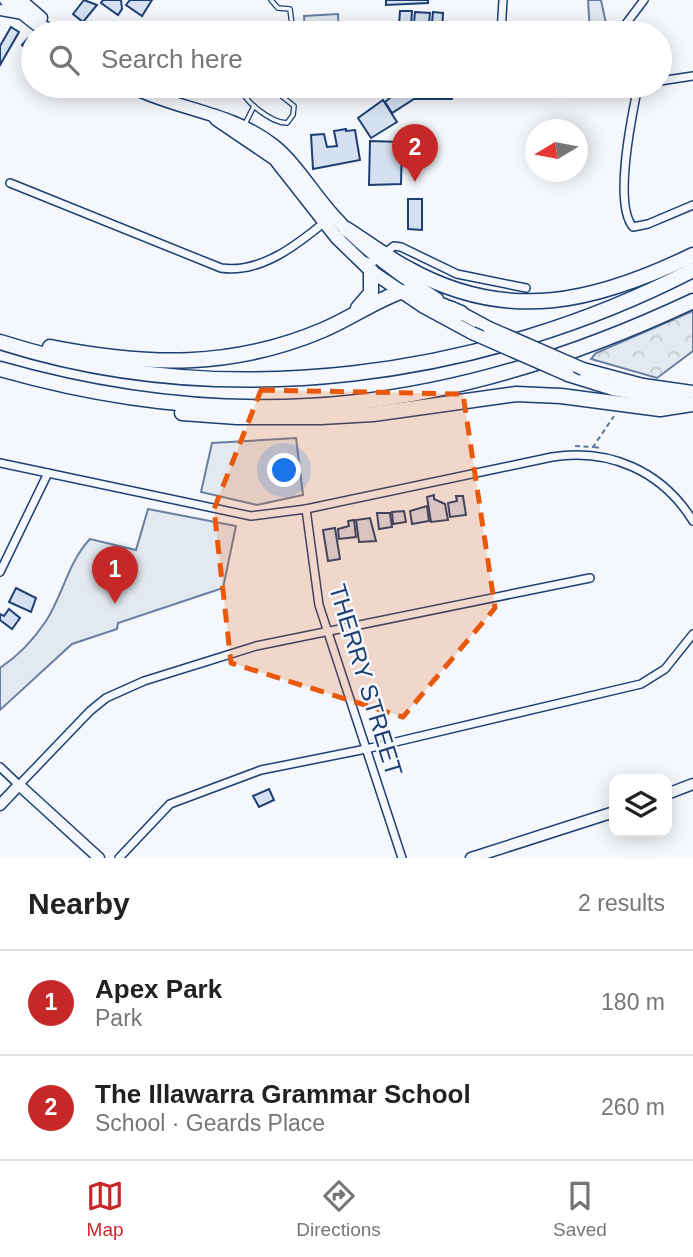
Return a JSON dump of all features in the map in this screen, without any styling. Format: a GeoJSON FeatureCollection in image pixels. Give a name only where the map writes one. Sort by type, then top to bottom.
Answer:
{"type":"FeatureCollection","features":[{"type":"Feature","properties":{"kind":"highway"},"geometry":{"type":"LineString","coordinates":[[346,229],[378,262],[410,270],[461,291],[504,302],[536,303],[575,299],[611,288],[693,255]]}},
{"type":"Feature","properties":{"kind":"highway"},"geometry":{"type":"LineString","coordinates":[[295,341],[361,306],[371,293],[378,262]]}},
{"type":"Feature","properties":{"kind":"highway"},"geometry":{"type":"LineString","coordinates":[[0,342],[96,366],[191,377],[294,377],[373,370],[453,358],[533,337],[613,307],[693,270]]}},
{"type":"Feature","properties":{"kind":"highway"},"geometry":{"type":"LineString","coordinates":[[0,335],[66,350],[176,362],[227,359],[295,341],[323,331],[400,292],[411,293],[461,313]]}},
{"type":"Feature","properties":{"kind":"highway"},"geometry":{"type":"LineString","coordinates":[[0,369],[66,387],[163,402],[251,408],[302,407],[399,398],[528,368],[622,334],[693,301]]}},
{"type":"Feature","properties":{"kind":"highway"},"geometry":{"type":"LineString","coordinates":[[66,387],[71,392],[133,405],[237,417],[373,414],[516,394],[561,396],[660,409],[693,404]]}},
{"type":"Feature","properties":{"kind":"main road"},"geometry":{"type":"LineString","coordinates":[[6,0],[35,21]]}},
{"type":"Feature","properties":{"kind":"main road"},"geometry":{"type":"LineString","coordinates":[[20,0],[42,21]]}},
{"type":"Feature","properties":{"kind":"main road"},"geometry":{"type":"LineString","coordinates":[[150,98],[244,126],[281,152],[353,255],[378,262],[489,328],[583,369],[643,385],[693,392]]}},
{"type":"Feature","properties":{"kind":"main road"},"geometry":{"type":"LineString","coordinates":[[212,116],[275,159],[329,219],[346,229]]}},
{"type":"Feature","properties":{"kind":"main road"},"geometry":{"type":"LineString","coordinates":[[378,262],[400,292],[472,333],[568,375],[638,395],[693,404]]}},
{"type":"Feature","properties":{"kind":"street"},"geometry":{"type":"LineString","coordinates":[[501,21],[503,0]]}},
{"type":"Feature","properties":{"kind":"street"},"geometry":{"type":"LineString","coordinates":[[628,21],[644,0]]}},
{"type":"Feature","properties":{"kind":"street"},"geometry":{"type":"LineString","coordinates":[[0,10],[23,14]]}},
{"type":"Feature","properties":{"kind":"street"},"geometry":{"type":"LineString","coordinates":[[672,79],[693,76]]}},
{"type":"Feature","properties":{"kind":"street"},"geometry":{"type":"LineString","coordinates":[[637,98],[629,139],[624,197],[626,220],[633,227],[648,225],[693,205]]}},
{"type":"Feature","properties":{"kind":"street"},"geometry":{"type":"LineString","coordinates":[[10,183],[221,268],[233,270],[265,262],[329,219]]}},
{"type":"Feature","properties":{"kind":"street"},"geometry":{"type":"LineString","coordinates":[[378,262],[394,246],[401,247],[457,274],[526,288]]}},
{"type":"Feature","properties":{"kind":"street"},"geometry":{"type":"LineString","coordinates":[[0,463],[251,516],[306,509],[570,454],[588,454],[630,465],[653,476],[671,491],[693,522]]}},
{"type":"Feature","properties":{"kind":"street"},"geometry":{"type":"LineString","coordinates":[[0,572],[48,473]]}},
{"type":"Feature","properties":{"kind":"street","name":"THERRY STREET"},"geometry":{"type":"LineString","coordinates":[[306,509],[319,605],[402,858]]}},
{"type":"Feature","properties":{"kind":"street"},"geometry":{"type":"LineString","coordinates":[[0,805],[90,711],[106,698],[144,681],[242,650],[590,578]]}},
{"type":"Feature","properties":{"kind":"street"},"geometry":{"type":"LineString","coordinates":[[119,858],[178,800],[275,766],[366,749],[640,684],[665,668],[693,634]]}},
{"type":"Feature","properties":{"kind":"street"},"geometry":{"type":"LineString","coordinates":[[0,767],[99,858]]}},
{"type":"Feature","properties":{"kind":"street"},"geometry":{"type":"LineString","coordinates":[[672,792],[693,784]]}},
{"type":"Feature","properties":{"kind":"street"},"geometry":{"type":"LineString","coordinates":[[471,858],[609,814]]}},
{"type":"Feature","properties":{"kind":"lane"},"geometry":{"type":"LineString","coordinates":[[271,0],[278,8],[290,9],[292,21]]}},
{"type":"Feature","properties":{"kind":"lane"},"geometry":{"type":"LineString","coordinates":[[246,98],[282,123],[287,122],[293,115],[294,106],[286,98]]}},
{"type":"Feature","properties":{"kind":"lane"},"geometry":{"type":"LineString","coordinates":[[244,126],[254,105]]}},
{"type":"Feature","properties":{"kind":"path"},"geometry":{"type":"LineString","coordinates":[[593,447],[618,409]]}},
{"type":"Feature","properties":{"kind":"path"},"geometry":{"type":"LineString","coordinates":[[575,446],[600,448]]}},
{"type":"Feature","properties":{"kind":"highlighted area"},"geometry":{"type":"Polygon","coordinates":[[[261,390],[463,394],[495,608],[403,717],[231,663],[214,509],[261,390]]]}},
{"type":"Feature","properties":{"kind":"green space"},"geometry":{"type":"Polygon","coordinates":[[[588,0],[601,0],[605,21],[589,21],[588,0]]]}},
{"type":"Feature","properties":{"kind":"green space"},"geometry":{"type":"Polygon","coordinates":[[[338,14],[338,21],[304,21],[304,16],[338,14]]]}},
{"type":"Feature","properties":{"kind":"green space"},"geometry":{"type":"Polygon","coordinates":[[[693,311],[693,351],[657,378],[591,359],[596,353],[693,311]]]}},
{"type":"Feature","properties":{"kind":"green space"},"geometry":{"type":"Polygon","coordinates":[[[296,438],[303,495],[257,505],[201,492],[212,443],[296,438]]]}},
{"type":"Feature","properties":{"kind":"green space"},"geometry":{"type":"Polygon","coordinates":[[[148,509],[236,526],[223,588],[118,623],[117,629],[72,644],[0,710],[0,668],[25,647],[46,621],[82,548],[90,539],[136,550],[148,509]]]}},
{"type":"Feature","properties":{"kind":"building"},"geometry":{"type":"Polygon","coordinates":[[[84,0],[97,5],[84,21],[73,14],[84,0]]]}},
{"type":"Feature","properties":{"kind":"building"},"geometry":{"type":"Polygon","coordinates":[[[103,0],[121,0],[122,9],[118,15],[101,3],[103,0]]]}},
{"type":"Feature","properties":{"kind":"building"},"geometry":{"type":"Polygon","coordinates":[[[130,0],[152,0],[142,16],[126,5],[130,0]]]}},
{"type":"Feature","properties":{"kind":"building"},"geometry":{"type":"Polygon","coordinates":[[[386,0],[428,0],[428,3],[386,5],[386,0]]]}},
{"type":"Feature","properties":{"kind":"building"},"geometry":{"type":"Polygon","coordinates":[[[400,11],[412,11],[411,21],[399,21],[400,11]]]}},
{"type":"Feature","properties":{"kind":"building"},"geometry":{"type":"Polygon","coordinates":[[[415,12],[430,13],[429,21],[414,21],[415,12]]]}},
{"type":"Feature","properties":{"kind":"building"},"geometry":{"type":"Polygon","coordinates":[[[433,12],[443,13],[443,21],[432,21],[433,12]]]}},
{"type":"Feature","properties":{"kind":"building"},"geometry":{"type":"Polygon","coordinates":[[[11,27],[19,32],[0,65],[0,46],[11,27]]]}},
{"type":"Feature","properties":{"kind":"building"},"geometry":{"type":"Polygon","coordinates":[[[390,98],[452,98],[414,99],[392,113],[385,102],[390,98]]]}},
{"type":"Feature","properties":{"kind":"building"},"geometry":{"type":"Polygon","coordinates":[[[383,100],[397,122],[371,138],[358,118],[383,100]]]}},
{"type":"Feature","properties":{"kind":"building"},"geometry":{"type":"Polygon","coordinates":[[[355,130],[360,160],[313,169],[311,135],[324,134],[327,147],[337,146],[334,131],[355,130]]]}},
{"type":"Feature","properties":{"kind":"building"},"geometry":{"type":"Polygon","coordinates":[[[370,141],[402,142],[401,184],[369,185],[370,141]]]}},
{"type":"Feature","properties":{"kind":"building"},"geometry":{"type":"Polygon","coordinates":[[[408,199],[422,199],[422,230],[408,229],[408,199]]]}},
{"type":"Feature","properties":{"kind":"building"},"geometry":{"type":"Polygon","coordinates":[[[434,495],[434,499],[445,504],[448,520],[431,522],[427,497],[434,495]]]}},
{"type":"Feature","properties":{"kind":"building"},"geometry":{"type":"Polygon","coordinates":[[[456,496],[463,496],[466,515],[450,517],[448,503],[457,501],[456,496]]]}},
{"type":"Feature","properties":{"kind":"building"},"geometry":{"type":"Polygon","coordinates":[[[427,506],[429,521],[412,524],[410,511],[427,506]]]}},
{"type":"Feature","properties":{"kind":"building"},"geometry":{"type":"Polygon","coordinates":[[[404,511],[406,522],[393,524],[392,512],[404,511]]]}},
{"type":"Feature","properties":{"kind":"building"},"geometry":{"type":"Polygon","coordinates":[[[377,513],[390,513],[392,527],[379,529],[377,513]]]}},
{"type":"Feature","properties":{"kind":"building"},"geometry":{"type":"Polygon","coordinates":[[[370,518],[376,541],[359,542],[356,520],[370,518]]]}},
{"type":"Feature","properties":{"kind":"building"},"geometry":{"type":"Polygon","coordinates":[[[354,520],[356,537],[339,539],[338,529],[349,526],[348,521],[354,520]]]}},
{"type":"Feature","properties":{"kind":"building"},"geometry":{"type":"Polygon","coordinates":[[[335,528],[340,559],[328,561],[323,530],[335,528]]]}},
{"type":"Feature","properties":{"kind":"building"},"geometry":{"type":"Polygon","coordinates":[[[16,588],[36,598],[31,612],[9,602],[16,588]]]}},
{"type":"Feature","properties":{"kind":"building"},"geometry":{"type":"Polygon","coordinates":[[[9,609],[20,618],[12,629],[0,620],[0,614],[4,616],[9,609]]]}},
{"type":"Feature","properties":{"kind":"building"},"geometry":{"type":"Polygon","coordinates":[[[269,789],[274,800],[259,807],[253,796],[269,789]]]}},
{"type":"Feature","properties":{"kind":"place","name":"The Illawarra Grammar School"},"geometry":{"type":"Point","coordinates":[415,182]}},
{"type":"Feature","properties":{"kind":"place","name":"Apex Park"},"geometry":{"type":"Point","coordinates":[115,604]}}]}
